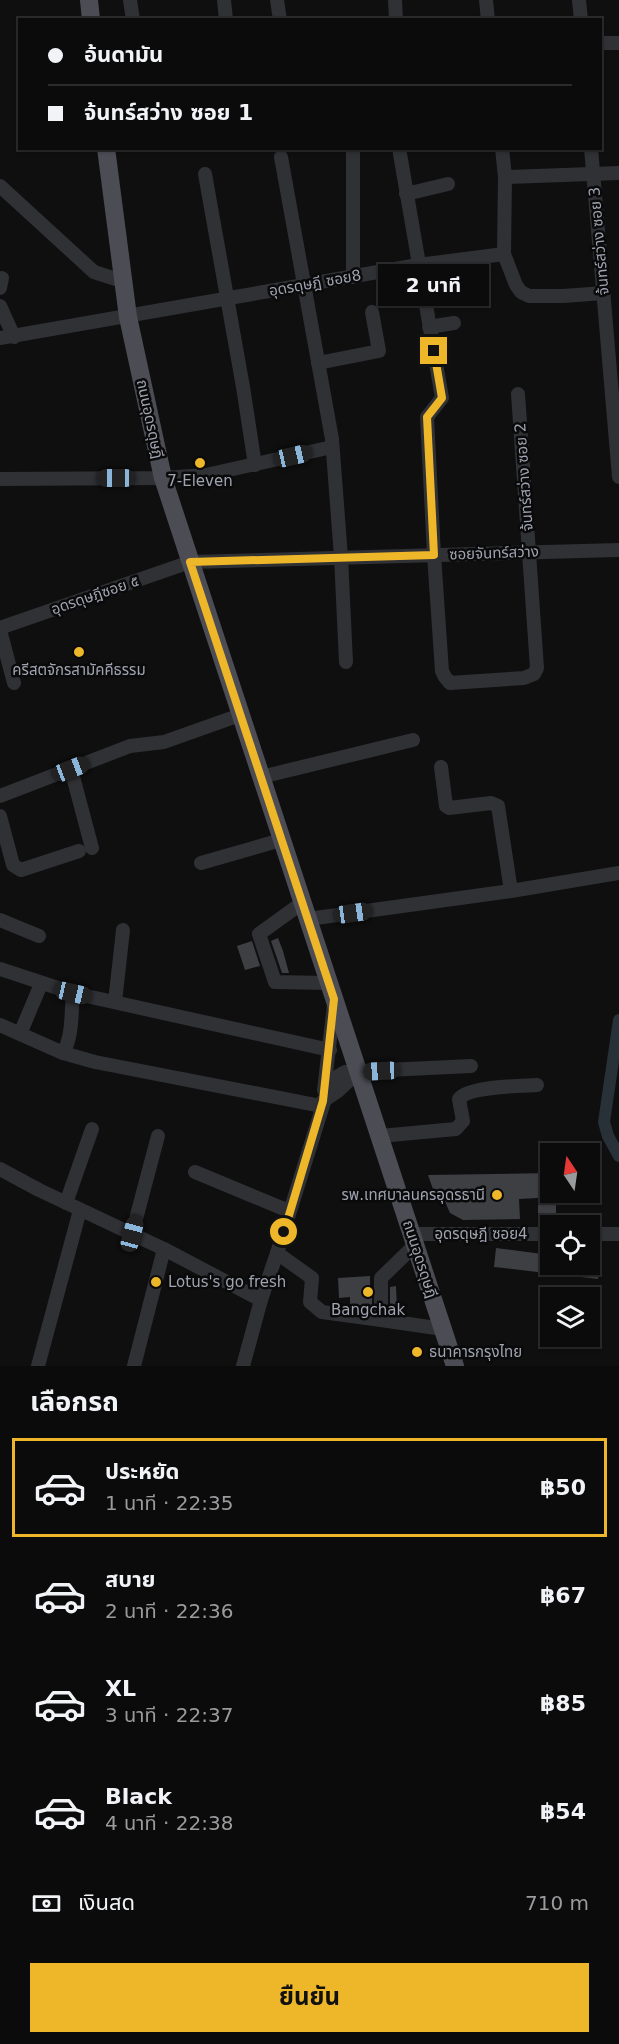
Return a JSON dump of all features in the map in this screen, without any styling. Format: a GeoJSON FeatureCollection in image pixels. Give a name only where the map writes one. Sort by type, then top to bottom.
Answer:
{"type":"FeatureCollection","features":[{"type":"Feature","properties":{"kind":"main road"},"geometry":{"type":"LineString","coordinates":[[89,0],[91,18]]}},
{"type":"Feature","properties":{"kind":"main road","name":"ถนนอุดรดุษฎี"},"geometry":{"type":"LineString","coordinates":[[106,150],[128,317],[163,478],[455,1366]]}},
{"type":"Feature","properties":{"kind":"street"},"geometry":{"type":"LineString","coordinates":[[130,0],[133,18]]}},
{"type":"Feature","properties":{"kind":"street"},"geometry":{"type":"LineString","coordinates":[[224,0],[226,18]]}},
{"type":"Feature","properties":{"kind":"street"},"geometry":{"type":"LineString","coordinates":[[277,0],[280,18]]}},
{"type":"Feature","properties":{"kind":"street"},"geometry":{"type":"LineString","coordinates":[[395,0],[396,18]]}},
{"type":"Feature","properties":{"kind":"street"},"geometry":{"type":"LineString","coordinates":[[486,0],[488,18]]}},
{"type":"Feature","properties":{"kind":"street"},"geometry":{"type":"LineString","coordinates":[[579,0],[581,18]]}},
{"type":"Feature","properties":{"kind":"street"},"geometry":{"type":"LineString","coordinates":[[602,43],[619,43]]}},
{"type":"Feature","properties":{"kind":"street"},"geometry":{"type":"LineString","coordinates":[[352,150],[353,277]]}},
{"type":"Feature","properties":{"kind":"street"},"geometry":{"type":"LineString","coordinates":[[399,150],[442,398],[427,417],[434,555]]}},
{"type":"Feature","properties":{"kind":"street"},"geometry":{"type":"LineString","coordinates":[[502,150],[506,177],[504,254],[516,285],[521,292],[529,296],[604,293]]}},
{"type":"Feature","properties":{"kind":"street","name":"จ้นทร์สว่าง ซอย 3"},"geometry":{"type":"LineString","coordinates":[[591,150],[615,385],[619,477]]}},
{"type":"Feature","properties":{"kind":"street"},"geometry":{"type":"LineString","coordinates":[[281,157],[332,447],[341,557],[346,662]]}},
{"type":"Feature","properties":{"kind":"street"},"geometry":{"type":"LineString","coordinates":[[506,177],[619,173]]}},
{"type":"Feature","properties":{"kind":"street"},"geometry":{"type":"LineString","coordinates":[[205,174],[255,465]]}},
{"type":"Feature","properties":{"kind":"street"},"geometry":{"type":"LineString","coordinates":[[406,194],[448,184]]}},
{"type":"Feature","properties":{"kind":"street"},"geometry":{"type":"LineString","coordinates":[[0,186],[94,272],[122,281]]}},
{"type":"Feature","properties":{"kind":"street","name":"อุดรดุษฎี ซอย8"},"geometry":{"type":"LineString","coordinates":[[7,338],[418,265],[504,254]]}},
{"type":"Feature","properties":{"kind":"street"},"geometry":{"type":"LineString","coordinates":[[0,306],[7,338]]}},
{"type":"Feature","properties":{"kind":"street"},"geometry":{"type":"LineString","coordinates":[[318,363],[379,351],[372,312]]}},
{"type":"Feature","properties":{"kind":"street"},"geometry":{"type":"LineString","coordinates":[[429,327],[454,323]]}},
{"type":"Feature","properties":{"kind":"street","name":"จ้นทร์สว่าง ซอย 2"},"geometry":{"type":"LineString","coordinates":[[434,555],[444,677],[450,682],[524,678],[534,674],[537,668],[518,394]]}},
{"type":"Feature","properties":{"kind":"street"},"geometry":{"type":"LineString","coordinates":[[0,479],[163,478],[206,475],[332,447]]}},
{"type":"Feature","properties":{"kind":"street","name":"ซอยจันทร์สว่าง"},"geometry":{"type":"LineString","coordinates":[[190,562],[619,550]]}},
{"type":"Feature","properties":{"kind":"street","name":"อุดรดุษฎีซอย ๕"},"geometry":{"type":"LineString","coordinates":[[0,629],[190,562]]}},
{"type":"Feature","properties":{"kind":"street"},"geometry":{"type":"LineString","coordinates":[[0,629],[15,683]]}},
{"type":"Feature","properties":{"kind":"street"},"geometry":{"type":"LineString","coordinates":[[0,796],[130,746],[164,742],[240,715]]}},
{"type":"Feature","properties":{"kind":"street"},"geometry":{"type":"LineString","coordinates":[[261,777],[413,740]]}},
{"type":"Feature","properties":{"kind":"street"},"geometry":{"type":"LineString","coordinates":[[441,767],[446,806],[449,808],[493,803],[498,806],[511,891]]}},
{"type":"Feature","properties":{"kind":"street"},"geometry":{"type":"LineString","coordinates":[[0,816],[13,865],[21,870],[85,850],[71,769]]}},
{"type":"Feature","properties":{"kind":"street"},"geometry":{"type":"LineString","coordinates":[[201,863],[281,840]]}},
{"type":"Feature","properties":{"kind":"street"},"geometry":{"type":"LineString","coordinates":[[322,1104],[330,1050],[331,991],[275,982],[259,934],[305,911],[511,891],[619,873]]}},
{"type":"Feature","properties":{"kind":"street"},"geometry":{"type":"LineString","coordinates":[[0,920],[39,936]]}},
{"type":"Feature","properties":{"kind":"street"},"geometry":{"type":"LineString","coordinates":[[115,1002],[123,930]]}},
{"type":"Feature","properties":{"kind":"street"},"geometry":{"type":"LineString","coordinates":[[0,969],[73,993],[330,1050]]}},
{"type":"Feature","properties":{"kind":"street"},"geometry":{"type":"LineString","coordinates":[[20,1034],[41,984]]}},
{"type":"Feature","properties":{"kind":"street"},"geometry":{"type":"LineString","coordinates":[[63,1053],[68,1039],[73,993]]}},
{"type":"Feature","properties":{"kind":"street"},"geometry":{"type":"LineString","coordinates":[[0,1025],[63,1053],[95,1062],[322,1104]]}},
{"type":"Feature","properties":{"kind":"street"},"geometry":{"type":"LineString","coordinates":[[243,1366],[261,1300],[278,1253],[329,1086],[345,1072],[471,1066]]}},
{"type":"Feature","properties":{"kind":"street"},"geometry":{"type":"LineString","coordinates":[[380,1136],[456,1129],[463,1121],[459,1099],[464,1094],[537,1085]]}},
{"type":"Feature","properties":{"kind":"street"},"geometry":{"type":"LineString","coordinates":[[66,1203],[92,1129]]}},
{"type":"Feature","properties":{"kind":"street"},"geometry":{"type":"LineString","coordinates":[[132,1234],[158,1136]]}},
{"type":"Feature","properties":{"kind":"street"},"geometry":{"type":"LineString","coordinates":[[0,1169],[164,1249],[261,1300]]}},
{"type":"Feature","properties":{"kind":"street"},"geometry":{"type":"LineString","coordinates":[[195,1172],[290,1211]]}},
{"type":"Feature","properties":{"kind":"street"},"geometry":{"type":"LineString","coordinates":[[38,1366],[80,1210]]}},
{"type":"Feature","properties":{"kind":"street","name":"อุดรดุษฎี ซอย4"},"geometry":{"type":"LineString","coordinates":[[413,1239],[540,1234]]}},
{"type":"Feature","properties":{"kind":"street"},"geometry":{"type":"LineString","coordinates":[[600,1234],[619,1234]]}},
{"type":"Feature","properties":{"kind":"street"},"geometry":{"type":"LineString","coordinates":[[381,1320],[381,1278],[413,1239]]}},
{"type":"Feature","properties":{"kind":"street"},"geometry":{"type":"LineString","coordinates":[[134,1366],[164,1249]]}},
{"type":"Feature","properties":{"kind":"street"},"geometry":{"type":"LineString","coordinates":[[278,1253],[312,1278],[310,1302],[322,1312],[442,1329]]}},
{"type":"Feature","properties":{"kind":"building"},"geometry":{"type":"Polygon","coordinates":[[[278,938],[289,973],[282,973],[271,941],[278,938]]]}},
{"type":"Feature","properties":{"kind":"building"},"geometry":{"type":"Polygon","coordinates":[[[252,941],[260,966],[245,970],[237,946],[252,941]]]}},
{"type":"Feature","properties":{"kind":"building","name":"รพ.เทศบาลนครอุดรธานี"},"geometry":{"type":"Polygon","coordinates":[[[540,1173],[540,1203],[556,1203],[556,1213],[538,1214],[538,1198],[519,1199],[520,1219],[463,1220],[450,1213],[443,1197],[434,1192],[428,1175],[540,1173]]]}},
{"type":"Feature","properties":{"kind":"building"},"geometry":{"type":"Polygon","coordinates":[[[496,1248],[540,1254],[540,1272],[494,1267],[496,1248]]]}},
{"type":"Feature","properties":{"kind":"building"},"geometry":{"type":"Polygon","coordinates":[[[563,1275],[598,1275],[598,1279],[563,1275]]]}},
{"type":"Feature","properties":{"kind":"building","name":"Bangchak"},"geometry":{"type":"Polygon","coordinates":[[[370,1276],[372,1310],[350,1307],[350,1297],[339,1298],[338,1278],[370,1276]]]}},
{"type":"Feature","properties":{"kind":"building"},"geometry":{"type":"Polygon","coordinates":[[[396,1286],[397,1308],[390,1309],[390,1287],[396,1286]]]}},
{"type":"Feature","properties":{"kind":"waterway"},"geometry":{"type":"LineString","coordinates":[[619,1020],[604,1122],[608,1136],[619,1156]]}},
{"type":"Feature","properties":{"kind":"place","name":"7-Eleven"},"geometry":{"type":"Point","coordinates":[200,463]}},
{"type":"Feature","properties":{"kind":"place","name":"ครีสตจักรสามัคคีธรรม"},"geometry":{"type":"Point","coordinates":[79,652]}},
{"type":"Feature","properties":{"kind":"place","name":"รพ.เทศบาลนครอุดรธานี"},"geometry":{"type":"Point","coordinates":[497,1195]}},
{"type":"Feature","properties":{"kind":"place","name":"Lotus's go fresh"},"geometry":{"type":"Point","coordinates":[156,1282]}},
{"type":"Feature","properties":{"kind":"place","name":"Bangchak"},"geometry":{"type":"Point","coordinates":[368,1292]}},
{"type":"Feature","properties":{"kind":"place","name":"ธนาคารกรุงไทย"},"geometry":{"type":"Point","coordinates":[417,1352]}},
{"type":"Feature","properties":{"kind":"route"},"geometry":{"type":"LineString","coordinates":[[284,1232],[323,1101],[334,999],[190,562],[434,555],[427,417],[442,398],[434,351]]}}]}
